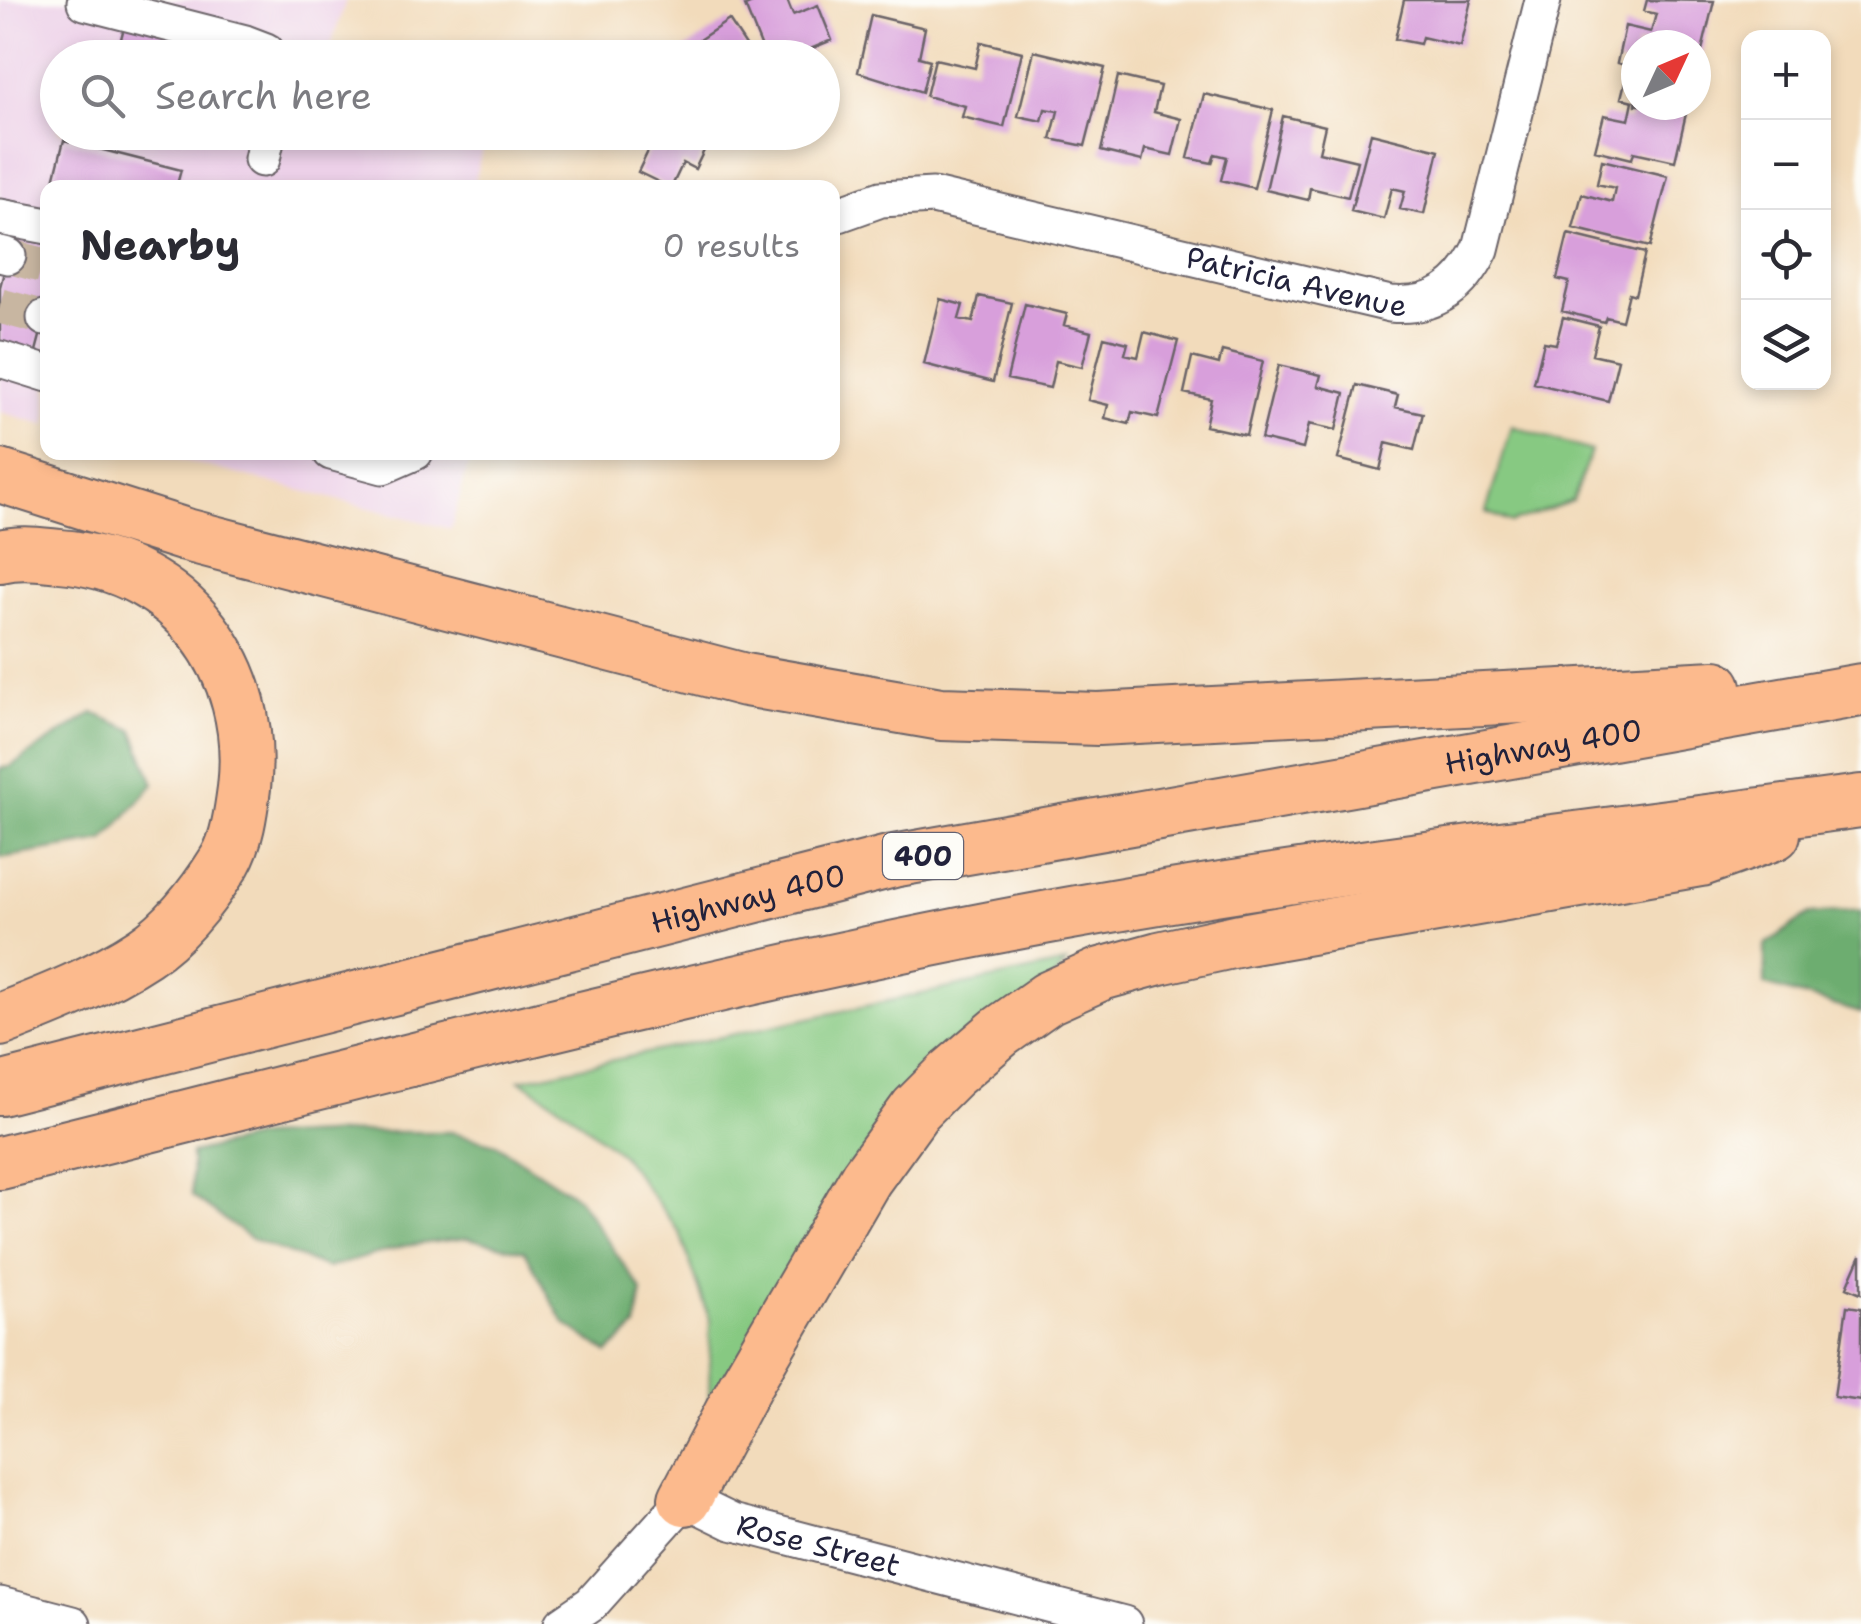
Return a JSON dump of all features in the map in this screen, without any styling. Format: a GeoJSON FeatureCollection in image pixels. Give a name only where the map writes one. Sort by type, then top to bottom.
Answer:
{"type":"FeatureCollection","features":[{"type":"Feature","properties":{"kind":"highway"},"geometry":{"type":"LineString","coordinates":[[0,476],[186,535],[744,680],[941,714],[1098,718],[1861,680]]}},
{"type":"Feature","properties":{"kind":"highway"},"geometry":{"type":"LineString","coordinates":[[0,556],[16,552],[85,558],[144,578],[198,620],[229,672],[248,752],[242,810],[226,858],[190,910],[146,951],[64,994],[0,1020]]}},
{"type":"Feature","properties":{"kind":"highway","name":"Highway 400"},"geometry":{"type":"LineString","coordinates":[[0,1089],[893,861],[1861,690]]}},
{"type":"Feature","properties":{"kind":"highway"},"geometry":{"type":"LineString","coordinates":[[0,1163],[790,969],[1049,917],[1286,877],[1861,802]]}},
{"type":"Feature","properties":{"kind":"highway"},"geometry":{"type":"LineString","coordinates":[[685,1498],[746,1384],[866,1178],[916,1110],[951,1074],[1048,998],[1101,974],[1241,940],[1701,860],[1861,802]]}},
{"type":"Feature","properties":{"kind":"street","name":"Patricia Avenue"},"geometry":{"type":"LineString","coordinates":[[840,214],[881,200],[933,196],[1390,304],[1410,306],[1431,301],[1454,288],[1472,269],[1480,249],[1543,0]]}},
{"type":"Feature","properties":{"kind":"street"},"geometry":{"type":"LineString","coordinates":[[85,2],[233,40]]}},
{"type":"Feature","properties":{"kind":"street"},"geometry":{"type":"LineString","coordinates":[[0,217],[40,224]]}},
{"type":"Feature","properties":{"kind":"street"},"geometry":{"type":"LineString","coordinates":[[0,359],[40,372]]}},
{"type":"Feature","properties":{"kind":"street"},"geometry":{"type":"LineString","coordinates":[[360,460],[383,466],[396,460]]}},
{"type":"Feature","properties":{"kind":"street"},"geometry":{"type":"LineString","coordinates":[[562,1624],[591,1604],[685,1498]]}},
{"type":"Feature","properties":{"kind":"street","name":"Rose Street"},"geometry":{"type":"LineString","coordinates":[[685,1498],[732,1522],[1124,1624]]}},
{"type":"Feature","properties":{"kind":"street"},"geometry":{"type":"LineString","coordinates":[[0,1606],[74,1624]]}},
{"type":"Feature","properties":{"kind":"shaded area"},"geometry":{"type":"Polygon","coordinates":[[[0,0],[346,0],[333,40],[40,40],[40,150],[482,150],[475,180],[40,180],[40,423],[0,412],[0,0]]]}},
{"type":"Feature","properties":{"kind":"shaded area"},"geometry":{"type":"Polygon","coordinates":[[[182,460],[469,460],[451,529],[182,460]]]}},
{"type":"Feature","properties":{"kind":"green space"},"geometry":{"type":"Polygon","coordinates":[[[1512,426],[1591,451],[1572,501],[1511,523],[1486,512],[1512,426]]]}},
{"type":"Feature","properties":{"kind":"green space"},"geometry":{"type":"Polygon","coordinates":[[[93,713],[133,730],[154,784],[104,841],[0,858],[0,768],[9,767],[93,713]]]}},
{"type":"Feature","properties":{"kind":"green space"},"geometry":{"type":"Polygon","coordinates":[[[1861,910],[1861,1013],[1765,985],[1765,945],[1809,914],[1861,910]]]}},
{"type":"Feature","properties":{"kind":"green space"},"geometry":{"type":"Polygon","coordinates":[[[1066,963],[709,1400],[710,1320],[680,1233],[622,1155],[565,1109],[520,1080],[1066,963]]]}},
{"type":"Feature","properties":{"kind":"green space"},"geometry":{"type":"Polygon","coordinates":[[[451,1132],[496,1144],[578,1198],[642,1291],[636,1327],[608,1353],[564,1323],[525,1251],[467,1238],[404,1246],[327,1268],[251,1239],[192,1196],[191,1153],[260,1137],[451,1132]]]}},
{"type":"Feature","properties":{"kind":"building"},"geometry":{"type":"Polygon","coordinates":[[[759,0],[787,0],[793,15],[818,5],[832,40],[759,40],[745,6],[759,0]]]}},
{"type":"Feature","properties":{"kind":"building"},"geometry":{"type":"Polygon","coordinates":[[[1404,0],[1471,0],[1460,46],[1422,37],[1420,44],[1395,39],[1404,0]]]}},
{"type":"Feature","properties":{"kind":"building"},"geometry":{"type":"Polygon","coordinates":[[[1647,0],[1714,1],[1707,30],[1652,30],[1656,14],[1644,11],[1647,0]]]}},
{"type":"Feature","properties":{"kind":"building"},"geometry":{"type":"Polygon","coordinates":[[[871,15],[925,28],[919,57],[930,60],[922,92],[858,72],[871,15]]]}},
{"type":"Feature","properties":{"kind":"building"},"geometry":{"type":"Polygon","coordinates":[[[127,16],[194,40],[121,40],[127,16]]]}},
{"type":"Feature","properties":{"kind":"building"},"geometry":{"type":"Polygon","coordinates":[[[729,20],[742,40],[699,40],[729,20]]]}},
{"type":"Feature","properties":{"kind":"building"},"geometry":{"type":"Polygon","coordinates":[[[981,42],[1022,52],[1004,127],[962,117],[965,106],[926,96],[935,59],[975,68],[981,42]]]}},
{"type":"Feature","properties":{"kind":"building"},"geometry":{"type":"Polygon","coordinates":[[[1034,51],[1105,68],[1085,146],[1051,139],[1058,111],[1045,109],[1042,121],[1018,116],[1034,51]]]}},
{"type":"Feature","properties":{"kind":"building"},"geometry":{"type":"Polygon","coordinates":[[[1118,76],[1160,86],[1154,112],[1181,119],[1172,155],[1145,149],[1142,161],[1101,151],[1118,76]]]}},
{"type":"Feature","properties":{"kind":"building"},"geometry":{"type":"Polygon","coordinates":[[[1204,94],[1273,110],[1254,188],[1221,180],[1227,157],[1215,154],[1212,163],[1188,158],[1204,94]]]}},
{"type":"Feature","properties":{"kind":"building"},"geometry":{"type":"Polygon","coordinates":[[[1604,115],[1621,120],[1685,120],[1675,161],[1634,152],[1632,159],[1595,150],[1604,115]]]}},
{"type":"Feature","properties":{"kind":"building"},"geometry":{"type":"Polygon","coordinates":[[[1283,116],[1325,126],[1319,152],[1357,161],[1348,197],[1310,188],[1308,200],[1266,190],[1283,116]]]}},
{"type":"Feature","properties":{"kind":"building"},"geometry":{"type":"Polygon","coordinates":[[[1371,133],[1439,150],[1424,214],[1400,209],[1405,191],[1392,188],[1384,219],[1351,211],[1371,133]]]}},
{"type":"Feature","properties":{"kind":"building"},"geometry":{"type":"Polygon","coordinates":[[[62,150],[103,150],[181,170],[178,180],[54,180],[62,150]]]}},
{"type":"Feature","properties":{"kind":"building"},"geometry":{"type":"Polygon","coordinates":[[[649,150],[704,150],[695,169],[683,163],[675,180],[654,180],[638,172],[649,150]]]}},
{"type":"Feature","properties":{"kind":"building"},"geometry":{"type":"Polygon","coordinates":[[[1602,160],[1668,176],[1650,247],[1573,228],[1582,194],[1612,202],[1615,188],[1597,184],[1602,160]]]}},
{"type":"Feature","properties":{"kind":"building"},"geometry":{"type":"Polygon","coordinates":[[[14,234],[40,241],[40,336],[35,355],[0,345],[0,287],[14,234]]]}},
{"type":"Feature","properties":{"kind":"building"},"geometry":{"type":"Polygon","coordinates":[[[1568,234],[1645,253],[1635,295],[1629,293],[1622,321],[1606,317],[1604,322],[1562,311],[1569,282],[1557,279],[1568,234]]]}},
{"type":"Feature","properties":{"kind":"building"},"geometry":{"type":"Polygon","coordinates":[[[979,296],[1012,303],[993,382],[924,364],[940,299],[963,305],[959,319],[973,322],[979,296]]]}},
{"type":"Feature","properties":{"kind":"building"},"geometry":{"type":"Polygon","coordinates":[[[1025,304],[1067,314],[1064,325],[1091,332],[1082,367],[1056,361],[1050,388],[1007,379],[1025,304]]]}},
{"type":"Feature","properties":{"kind":"building"},"geometry":{"type":"Polygon","coordinates":[[[1563,317],[1599,326],[1592,354],[1618,360],[1608,401],[1534,383],[1544,342],[1556,344],[1563,317]]]}},
{"type":"Feature","properties":{"kind":"building"},"geometry":{"type":"Polygon","coordinates":[[[1144,332],[1178,341],[1158,418],[1132,412],[1129,424],[1105,418],[1108,405],[1088,400],[1104,337],[1128,343],[1125,354],[1138,357],[1144,332]]]}},
{"type":"Feature","properties":{"kind":"building"},"geometry":{"type":"Polygon","coordinates":[[[1222,351],[1263,361],[1246,435],[1205,426],[1211,399],[1184,393],[1192,357],[1219,364],[1222,351]]]}},
{"type":"Feature","properties":{"kind":"building"},"geometry":{"type":"Polygon","coordinates":[[[1279,365],[1321,375],[1318,386],[1345,393],[1336,430],[1309,424],[1303,449],[1261,439],[1279,365]]]}},
{"type":"Feature","properties":{"kind":"building"},"geometry":{"type":"Polygon","coordinates":[[[1357,385],[1398,395],[1395,407],[1423,413],[1414,450],[1386,443],[1380,470],[1338,459],[1357,385]]]}},
{"type":"Feature","properties":{"kind":"building"},"geometry":{"type":"Polygon","coordinates":[[[1861,1255],[1861,1293],[1847,1287],[1861,1255]]]}},
{"type":"Feature","properties":{"kind":"building"},"geometry":{"type":"Polygon","coordinates":[[[1847,1306],[1861,1308],[1861,1401],[1834,1397],[1847,1306]]]}},
{"type":"Feature","properties":{"kind":"tunnel"},"geometry":{"type":"LineString","coordinates":[[8,256],[40,265]]}},
{"type":"Feature","properties":{"kind":"tunnel"},"geometry":{"type":"LineString","coordinates":[[0,306],[40,317]]}}]}
